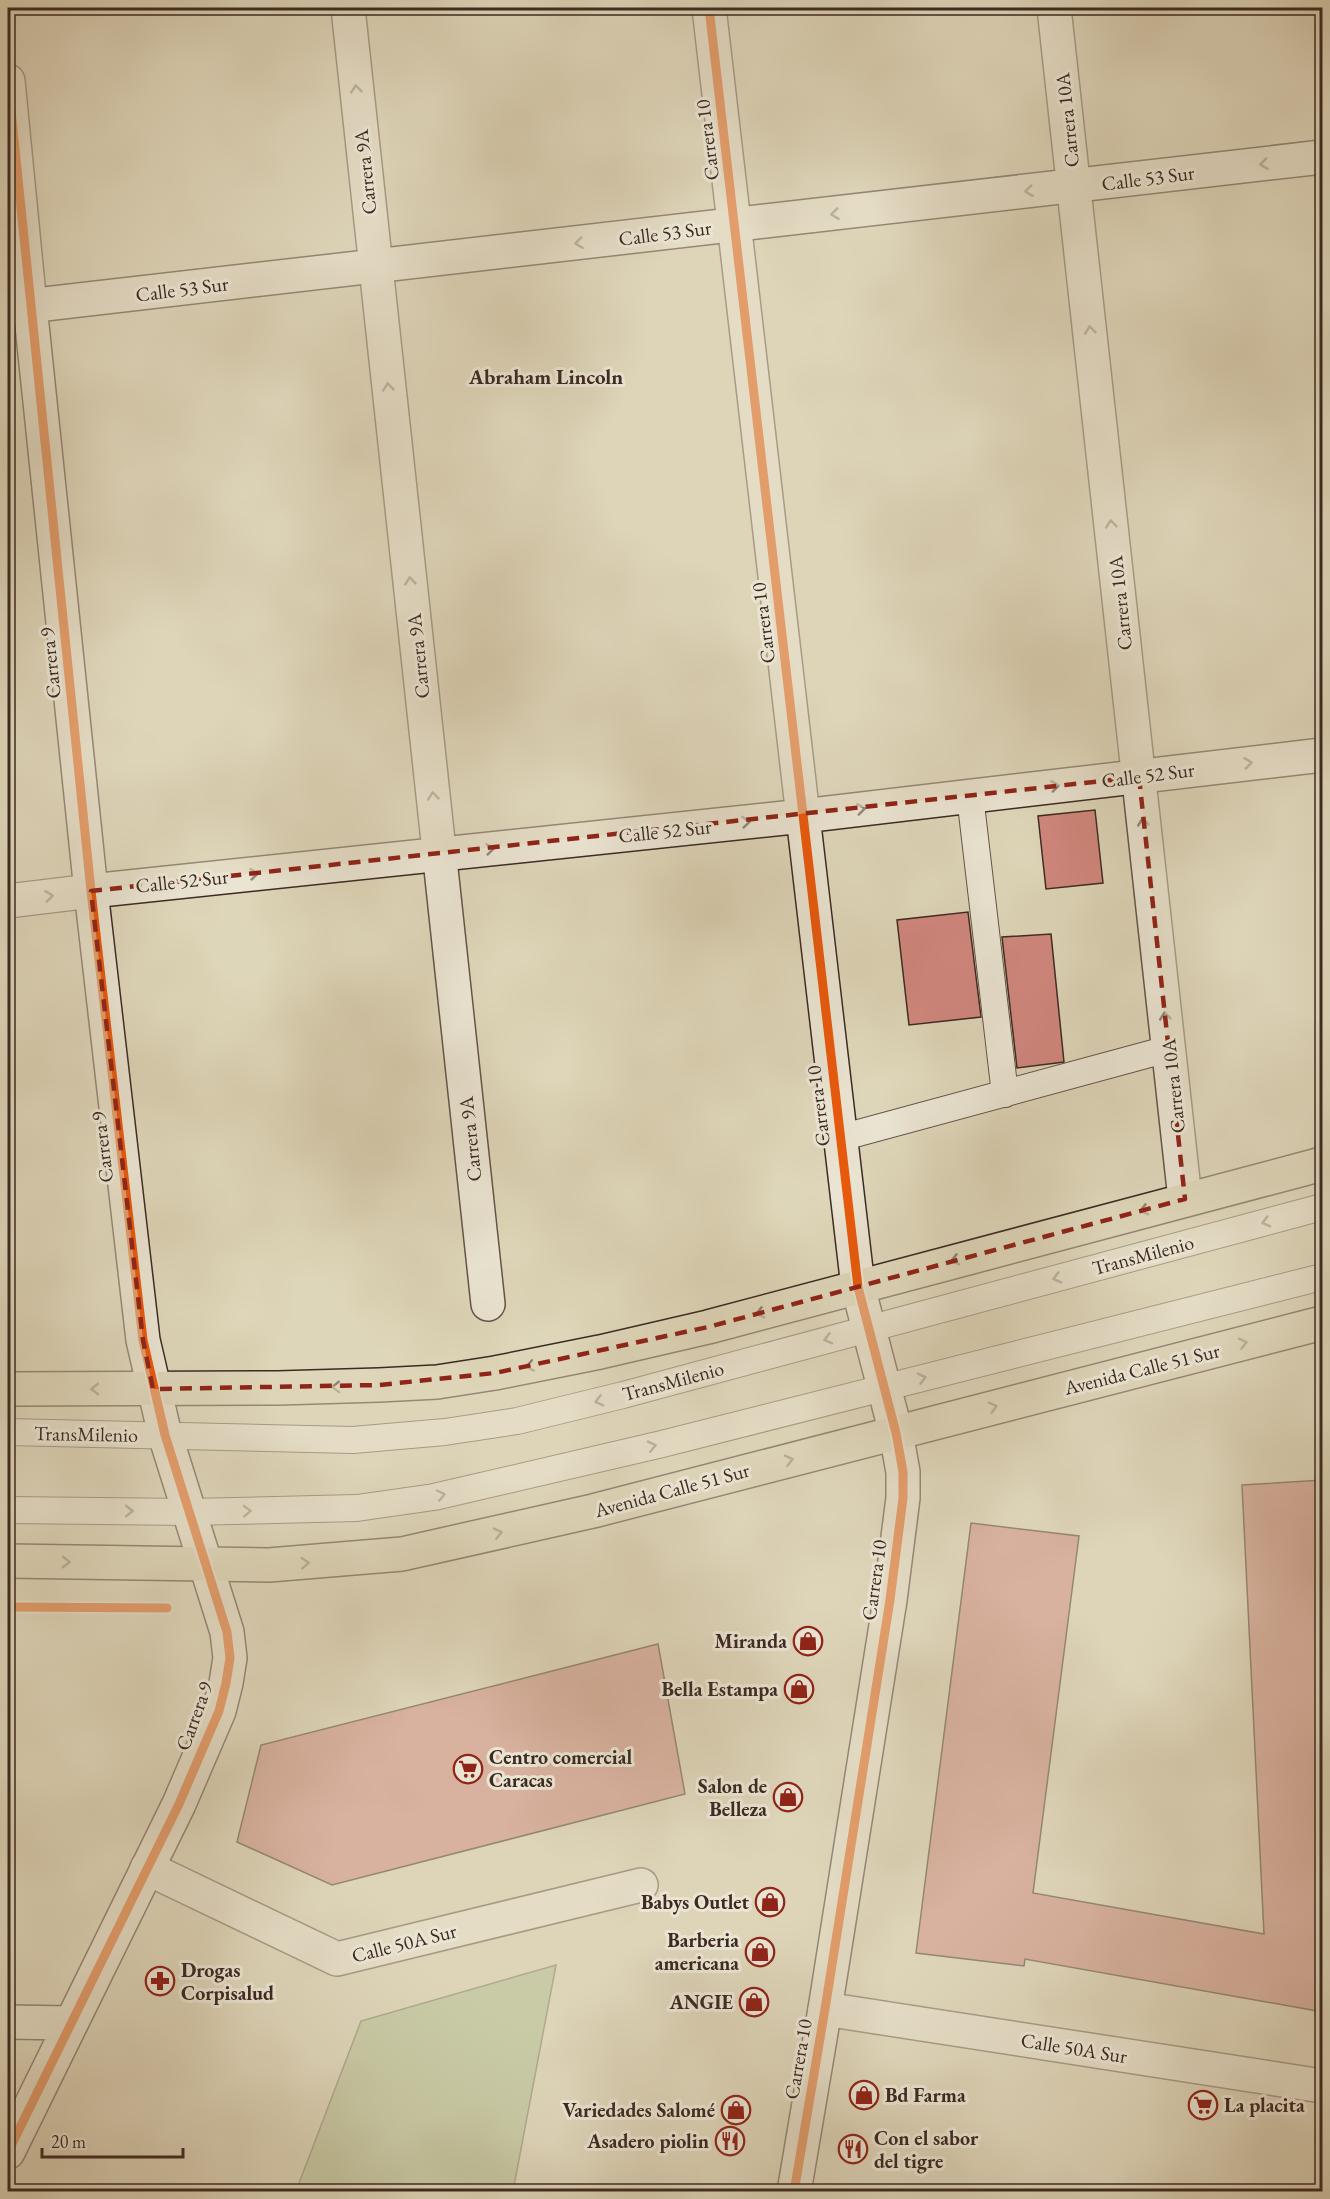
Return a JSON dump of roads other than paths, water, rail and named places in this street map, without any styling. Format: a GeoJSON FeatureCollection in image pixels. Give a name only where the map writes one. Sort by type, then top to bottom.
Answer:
{"type":"FeatureCollection","features":[{"type":"Feature","properties":{"kind":"main road"},"geometry":{"type":"LineString","coordinates":[[8,1389],[278,1388],[437,1382],[495,1373],[708,1327],[1323,1164]]}},
{"type":"Feature","properties":{"kind":"main road","name":"Avenida Calle 51 Sur"},"geometry":{"type":"LineString","coordinates":[[8,1561],[279,1565],[402,1554],[593,1511],[1323,1323]]}},
{"type":"Feature","properties":{"kind":"street","name":"Carrera 9A"},"geometry":{"type":"LineString","coordinates":[[348,8],[488,1304]]}},
{"type":"Feature","properties":{"kind":"street","name":"Carrera 10"},"geometry":{"type":"LineString","coordinates":[[709,8],[858,1287],[896,1433],[903,1472],[903,1498],[890,1599],[794,2192]]}},
{"type":"Feature","properties":{"kind":"street","name":"Carrera 10A"},"geometry":{"type":"LineString","coordinates":[[1054,8],[1185,1199]]}},
{"type":"Feature","properties":{"kind":"street","name":"Carrera 9"},"geometry":{"type":"LineString","coordinates":[[8,81],[19,307],[91,891],[143,1340],[165,1436],[227,1632],[230,1658],[226,1683],[214,1722],[179,1804],[8,2152]]}},
{"type":"Feature","properties":{"kind":"street","name":"Calle 53 Sur"},"geometry":{"type":"LineString","coordinates":[[19,307],[1323,157]]}},
{"type":"Feature","properties":{"kind":"street","name":"Calle 52 Sur"},"geometry":{"type":"LineString","coordinates":[[8,901],[803,816],[1323,755]]}},
{"type":"Feature","properties":{"kind":"street","name":"Calle 50A Sur"},"geometry":{"type":"LineString","coordinates":[[147,1868],[337,1959],[641,1885]]}},
{"type":"Feature","properties":{"kind":"street","name":"Calle 50A Sur"},"geometry":{"type":"LineString","coordinates":[[825,2009],[1323,2086]]}},
{"type":"Feature","properties":{"kind":"street"},"geometry":{"type":"LineString","coordinates":[[8,2022],[70,2023]]}},
{"type":"Feature","properties":{"kind":"lane"},"geometry":{"type":"LineString","coordinates":[[970,796],[1005,1094]]}},
{"type":"Feature","properties":{"kind":"lane"},"geometry":{"type":"LineString","coordinates":[[840,1138],[1168,1049]]}},
{"type":"Feature","properties":{"kind":"lane","name":"TransMilenio"},"geometry":{"type":"LineString","coordinates":[[8,1432],[353,1440],[455,1430],[528,1418],[1323,1207]]}},
{"type":"Feature","properties":{"kind":"lane"},"geometry":{"type":"LineString","coordinates":[[8,1510],[189,1512],[357,1508],[434,1497],[662,1443],[1323,1277]]}},
{"type":"Feature","properties":{"kind":"place","name":"Miranda"},"geometry":{"type":"Point","coordinates":[808,1641]}},
{"type":"Feature","properties":{"kind":"place","name":"Bella Estampa"},"geometry":{"type":"Point","coordinates":[799,1689]}},
{"type":"Feature","properties":{"kind":"place","name":"Centro comercial Caracas"},"geometry":{"type":"Point","coordinates":[468,1769]}},
{"type":"Feature","properties":{"kind":"place","name":"Salon de Belleza"},"geometry":{"type":"Point","coordinates":[788,1797]}},
{"type":"Feature","properties":{"kind":"place","name":"Babys Outlet"},"geometry":{"type":"Point","coordinates":[770,1902]}},
{"type":"Feature","properties":{"kind":"place","name":"Barberia americana"},"geometry":{"type":"Point","coordinates":[760,1952]}},
{"type":"Feature","properties":{"kind":"place","name":"Drogas Corpisalud"},"geometry":{"type":"Point","coordinates":[160,1981]}},
{"type":"Feature","properties":{"kind":"place","name":"ANGIE"},"geometry":{"type":"Point","coordinates":[754,2002]}},
{"type":"Feature","properties":{"kind":"place","name":"Bd Farma"},"geometry":{"type":"Point","coordinates":[864,2095]}},
{"type":"Feature","properties":{"kind":"place","name":"La placita"},"geometry":{"type":"Point","coordinates":[1203,2105]}},
{"type":"Feature","properties":{"kind":"place","name":"Variedades Salomé"},"geometry":{"type":"Point","coordinates":[736,2110]}},
{"type":"Feature","properties":{"kind":"place","name":"Asadero piolin"},"geometry":{"type":"Point","coordinates":[730,2141]}},
{"type":"Feature","properties":{"kind":"place","name":"Con el sabor del tigre"},"geometry":{"type":"Point","coordinates":[853,2149]}},
{"type":"Feature","properties":{"kind":"district","name":"Abraham Lincoln"},"geometry":{"type":"Point","coordinates":[546,376]}}]}
